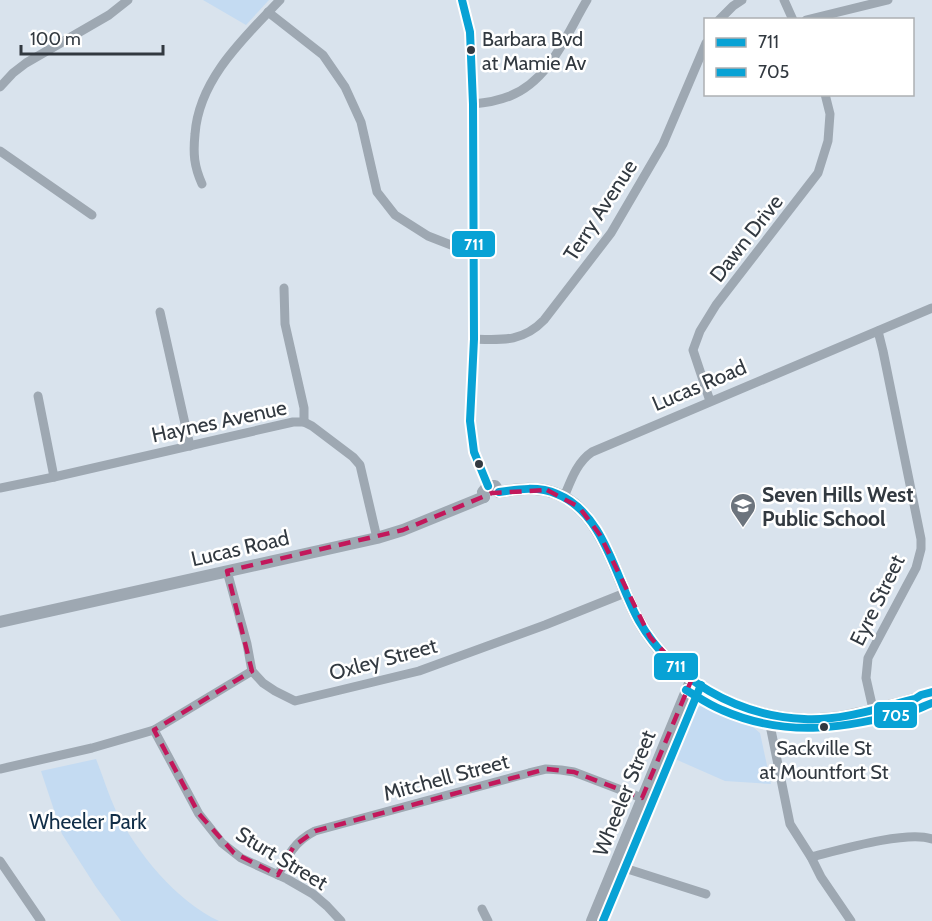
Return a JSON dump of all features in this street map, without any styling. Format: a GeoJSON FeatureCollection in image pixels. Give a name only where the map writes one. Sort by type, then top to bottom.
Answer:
{"type":"FeatureCollection","features":[{"type":"Feature","properties":{"kind":"street"},"geometry":{"type":"LineString","coordinates":[[0,87],[26,63],[109,15],[128,0]]}},
{"type":"Feature","properties":{"kind":"street"},"geometry":{"type":"LineString","coordinates":[[202,184],[197,173],[194,149],[198,115],[206,91],[234,50],[280,0]]}},
{"type":"Feature","properties":{"kind":"street"},"geometry":{"type":"LineString","coordinates":[[462,0],[470,32],[473,104],[474,339],[470,421],[478,464],[490,492]]}},
{"type":"Feature","properties":{"kind":"street"},"geometry":{"type":"LineString","coordinates":[[473,104],[509,97],[537,79],[549,65],[587,0]]}},
{"type":"Feature","properties":{"kind":"street"},"geometry":{"type":"LineString","coordinates":[[721,18],[742,0]]}},
{"type":"Feature","properties":{"kind":"street"},"geometry":{"type":"LineString","coordinates":[[784,0],[792,18]]}},
{"type":"Feature","properties":{"kind":"street"},"geometry":{"type":"LineString","coordinates":[[814,18],[888,0]]}},
{"type":"Feature","properties":{"kind":"street"},"geometry":{"type":"LineString","coordinates":[[268,12],[323,55],[345,87],[362,122],[377,192],[395,215],[428,236],[474,254]]}},
{"type":"Feature","properties":{"kind":"street","name":"Terry Avenue"},"geometry":{"type":"LineString","coordinates":[[474,339],[516,338],[531,332],[544,320],[610,233],[657,154],[704,45]]}},
{"type":"Feature","properties":{"kind":"street","name":"Dawn Drive"},"geometry":{"type":"LineString","coordinates":[[710,401],[693,350],[700,331],[716,305],[818,173],[828,141],[830,114],[826,96]]}},
{"type":"Feature","properties":{"kind":"street"},"geometry":{"type":"LineString","coordinates":[[0,151],[92,215]]}},
{"type":"Feature","properties":{"kind":"street"},"geometry":{"type":"LineString","coordinates":[[284,288],[285,324],[304,408],[304,422]]}},
{"type":"Feature","properties":{"kind":"street","name":"Lucas Road"},"geometry":{"type":"LineString","coordinates":[[0,622],[377,538],[403,530],[490,492],[537,489],[548,490],[564,497],[580,463],[592,452],[932,308]]}},
{"type":"Feature","properties":{"kind":"street"},"geometry":{"type":"LineString","coordinates":[[160,312],[190,446]]}},
{"type":"Feature","properties":{"kind":"street","name":"Eyre Street"},"geometry":{"type":"LineString","coordinates":[[873,709],[866,678],[868,658],[916,568],[921,549],[915,505],[878,331]]}},
{"type":"Feature","properties":{"kind":"street"},"geometry":{"type":"LineString","coordinates":[[38,396],[54,477]]}},
{"type":"Feature","properties":{"kind":"street","name":"Haynes Avenue"},"geometry":{"type":"LineString","coordinates":[[0,488],[293,422],[304,422],[357,461],[363,473],[377,538]]}},
{"type":"Feature","properties":{"kind":"street"},"geometry":{"type":"LineString","coordinates":[[564,497],[579,507],[600,535],[633,609],[663,655],[692,681],[718,697],[772,716],[810,719],[837,717],[915,699],[932,692]]}},
{"type":"Feature","properties":{"kind":"street"},"geometry":{"type":"LineString","coordinates":[[0,769],[154,730],[252,671],[227,571]]}},
{"type":"Feature","properties":{"kind":"street","name":"Oxley Street"},"geometry":{"type":"LineString","coordinates":[[252,671],[263,683],[295,701],[419,670],[626,593]]}},
{"type":"Feature","properties":{"kind":"street","name":"Wheeler Street"},"geometry":{"type":"LineString","coordinates":[[592,921],[692,681]]}},
{"type":"Feature","properties":{"kind":"street"},"geometry":{"type":"LineString","coordinates":[[915,699],[932,698]]}},
{"type":"Feature","properties":{"kind":"street"},"geometry":{"type":"LineString","coordinates":[[772,716],[771,730],[790,824],[821,877],[851,921]]}},
{"type":"Feature","properties":{"kind":"street","name":"Sturt Street"},"geometry":{"type":"LineString","coordinates":[[154,730],[195,808],[227,848],[241,858],[313,894],[340,921]]}},
{"type":"Feature","properties":{"kind":"street","name":"Mitchell Street"},"geometry":{"type":"LineString","coordinates":[[278,875],[294,846],[315,831],[529,772],[546,769],[574,772],[642,798]]}},
{"type":"Feature","properties":{"kind":"street"},"geometry":{"type":"LineString","coordinates":[[811,857],[886,839],[925,837],[932,839]]}},
{"type":"Feature","properties":{"kind":"street"},"geometry":{"type":"LineString","coordinates":[[0,861],[41,921]]}},
{"type":"Feature","properties":{"kind":"street"},"geometry":{"type":"LineString","coordinates":[[615,865],[706,894]]}},
{"type":"Feature","properties":{"kind":"street"},"geometry":{"type":"LineString","coordinates":[[482,909],[488,921]]}},
{"type":"Feature","properties":{"kind":"highlighted area"},"geometry":{"type":"Polygon","coordinates":[[[547,490],[579,507],[600,535],[650,637],[691,681],[642,798],[574,772],[546,769],[315,831],[294,846],[278,875],[234,853],[199,814],[154,730],[252,671],[227,571],[403,530],[492,493],[547,490]]]}},
{"type":"Feature","properties":{"kind":"green space"},"geometry":{"type":"Polygon","coordinates":[[[203,0],[269,0],[246,25],[203,0]]]}},
{"type":"Feature","properties":{"kind":"green space"},"geometry":{"type":"Polygon","coordinates":[[[701,706],[753,727],[760,733],[771,784],[725,781],[675,759],[697,708],[701,706]]]}},
{"type":"Feature","properties":{"kind":"green space","name":"Wheeler Park"},"geometry":{"type":"Polygon","coordinates":[[[96,759],[116,811],[146,859],[188,901],[219,921],[121,921],[62,834],[41,771],[96,759]]]}},
{"type":"Feature","properties":{"kind":"transit line","name":"711"},"geometry":{"type":"LineString","coordinates":[[462,0],[470,32],[473,104],[474,339],[470,421],[474,452],[488,486]]}},
{"type":"Feature","properties":{"kind":"transit line","name":"711"},"geometry":{"type":"LineString","coordinates":[[499,492],[521,489],[550,491],[573,503],[587,516],[598,532],[631,605],[653,642],[688,677],[731,702],[755,711],[779,716],[818,719],[860,713],[915,699],[932,692]]}},
{"type":"Feature","properties":{"kind":"transit line","name":"705"},"geometry":{"type":"LineString","coordinates":[[603,921],[701,685]]}},
{"type":"Feature","properties":{"kind":"transit line","name":"705"},"geometry":{"type":"LineString","coordinates":[[686,690],[717,708],[746,719],[771,725],[794,727],[818,728],[866,722],[915,710],[932,703]]}},
{"type":"Feature","properties":{"kind":"place","name":"Barbara Bvd at Mamie Av"},"geometry":{"type":"Point","coordinates":[471,50]}},
{"type":"Feature","properties":{"kind":"place","name":"Seven Hills West Public School"},"geometry":{"type":"Point","coordinates":[743,529]}},
{"type":"Feature","properties":{"kind":"place","name":"Sackville St at Mountfort St"},"geometry":{"type":"Point","coordinates":[824,727]}}]}
